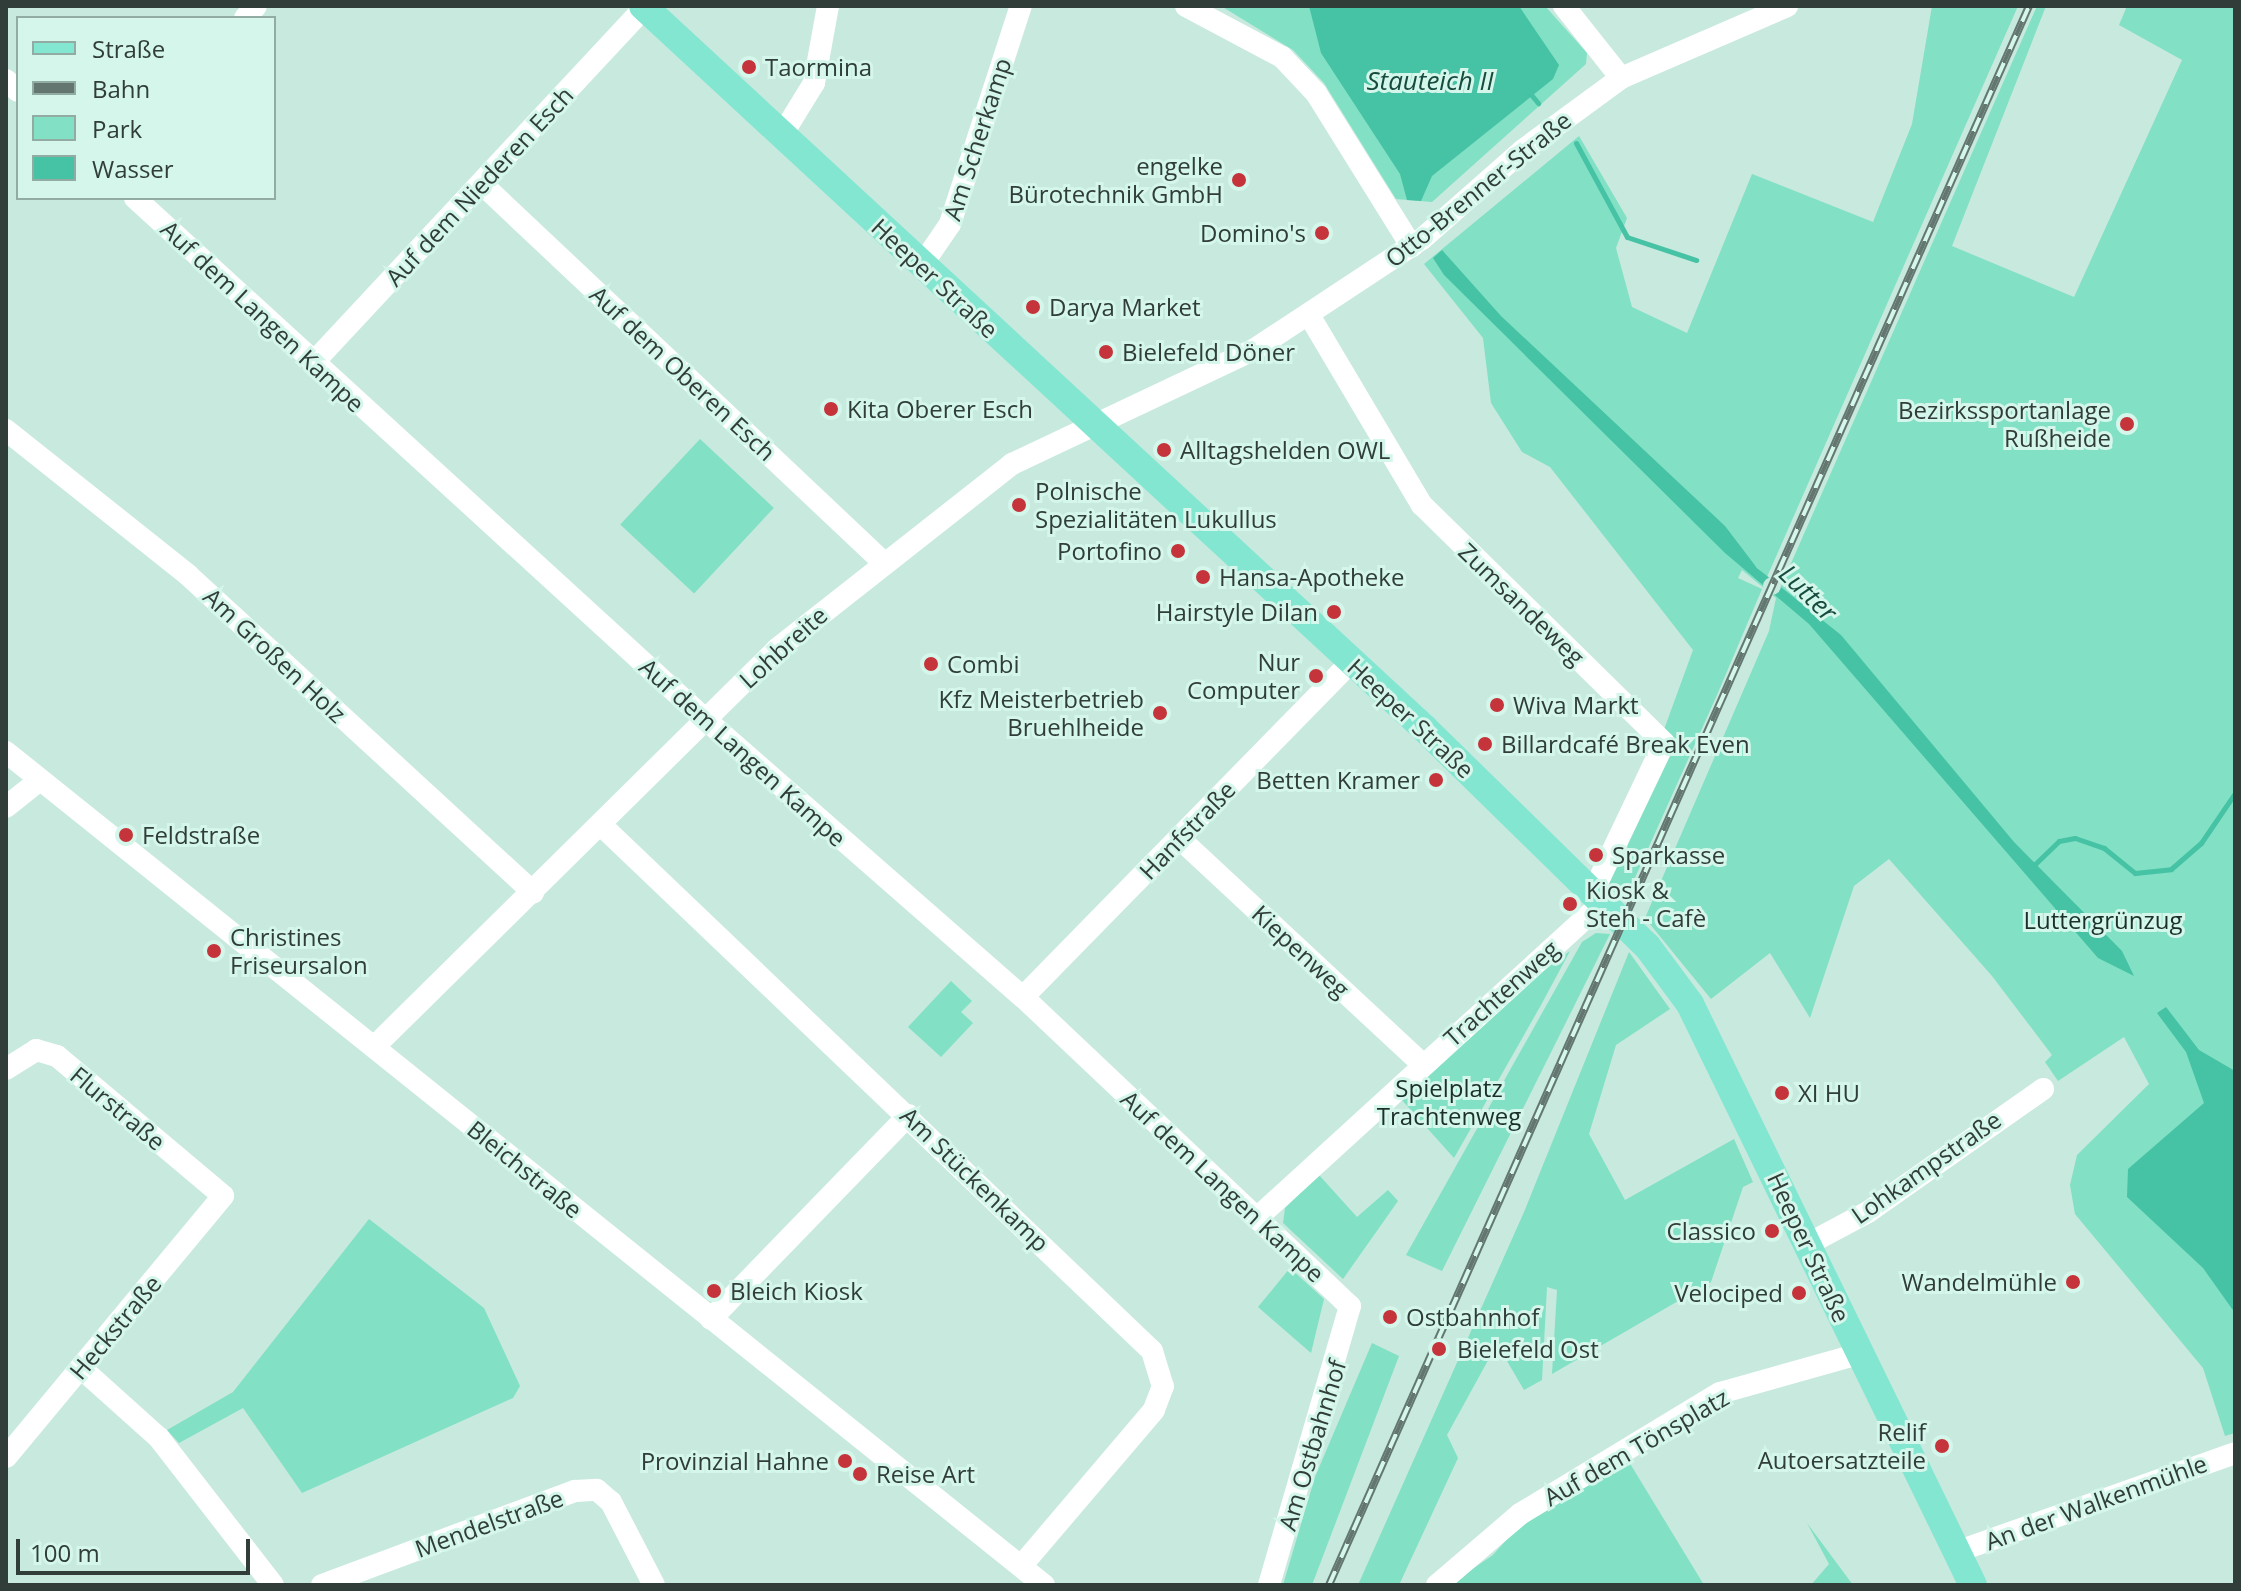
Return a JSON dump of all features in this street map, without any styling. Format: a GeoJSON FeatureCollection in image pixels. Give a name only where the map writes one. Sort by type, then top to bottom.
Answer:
{"type":"FeatureCollection","features":[{"type":"Feature","properties":{"kind":"main road","name":"Heeper Straße"},"geometry":{"type":"LineString","coordinates":[[644,7],[1599,895],[1690,1004],[1973,1585]]}},
{"type":"Feature","properties":{"kind":"street"},"geometry":{"type":"LineString","coordinates":[[782,135],[814,83],[828,6]]}},
{"type":"Feature","properties":{"kind":"street","name":"Am Scherkamp"},"geometry":{"type":"LineString","coordinates":[[922,265],[950,224],[1021,6]]}},
{"type":"Feature","properties":{"kind":"street"},"geometry":{"type":"LineString","coordinates":[[1186,6],[1282,57],[1316,93],[1412,247]]}},
{"type":"Feature","properties":{"kind":"street"},"geometry":{"type":"LineString","coordinates":[[1564,6],[1621,78]]}},
{"type":"Feature","properties":{"kind":"street","name":"Otto-Brenner-Straße"},"geometry":{"type":"LineString","coordinates":[[1088,423],[1227,364],[1309,315],[1412,247],[1523,150],[1621,78],[1787,6]]}},
{"type":"Feature","properties":{"kind":"street","name":"Auf dem Niederen Esch"},"geometry":{"type":"LineString","coordinates":[[313,363],[644,7]]}},
{"type":"Feature","properties":{"kind":"street","name":"Auf dem Oberen Esch"},"geometry":{"type":"LineString","coordinates":[[482,184],[883,562]]}},
{"type":"Feature","properties":{"kind":"street","name":"Auf dem Langen Kampe"},"geometry":{"type":"LineString","coordinates":[[137,200],[705,719],[1023,997],[1350,1306]]}},
{"type":"Feature","properties":{"kind":"street","name":"Zumsandeweg"},"geometry":{"type":"LineString","coordinates":[[1309,315],[1422,505],[1664,743],[1599,895]]}},
{"type":"Feature","properties":{"kind":"street","name":"Lohbreite"},"geometry":{"type":"LineString","coordinates":[[374,1047],[705,719],[883,562],[1012,464],[1088,423]]}},
{"type":"Feature","properties":{"kind":"street","name":"Am Großen Holz"},"geometry":{"type":"LineString","coordinates":[[6,430],[188,575],[533,892]]}},
{"type":"Feature","properties":{"kind":"street","name":"Hanfstraße"},"geometry":{"type":"LineString","coordinates":[[1023,997],[1351,662]]}},
{"type":"Feature","properties":{"kind":"street","name":"Bleichstraße"},"geometry":{"type":"LineString","coordinates":[[6,752],[1044,1585]]}},
{"type":"Feature","properties":{"kind":"street"},"geometry":{"type":"LineString","coordinates":[[6,807],[40,780]]}},
{"type":"Feature","properties":{"kind":"street","name":"Am Stückenkamp"},"geometry":{"type":"LineString","coordinates":[[600,824],[909,1115],[1152,1351],[1161,1369],[1154,1410],[1021,1566]]}},
{"type":"Feature","properties":{"kind":"street","name":"Kiepenweg"},"geometry":{"type":"LineString","coordinates":[[1179,838],[1422,1064]]}},
{"type":"Feature","properties":{"kind":"street","name":"Trachtenweg"},"geometry":{"type":"LineString","coordinates":[[1258,1217],[1599,895]]}},
{"type":"Feature","properties":{"kind":"street","name":"Flurstraße"},"geometry":{"type":"LineString","coordinates":[[6,1069],[36,1050],[57,1056],[223,1196]]}},
{"type":"Feature","properties":{"kind":"street","name":"Lohkampstraße"},"geometry":{"type":"LineString","coordinates":[[1808,1244],[1868,1212],[2043,1089]]}},
{"type":"Feature","properties":{"kind":"street"},"geometry":{"type":"LineString","coordinates":[[711,1319],[909,1115]]}},
{"type":"Feature","properties":{"kind":"street","name":"Heckstraße"},"geometry":{"type":"LineString","coordinates":[[6,1457],[223,1196]]}},
{"type":"Feature","properties":{"kind":"street","name":"Am Ostbahnhof"},"geometry":{"type":"LineString","coordinates":[[1269,1585],[1350,1306]]}},
{"type":"Feature","properties":{"kind":"street","name":"Auf dem Tönsplatz"},"geometry":{"type":"LineString","coordinates":[[1437,1585],[1520,1514],[1720,1393],[1859,1354]]}},
{"type":"Feature","properties":{"kind":"street"},"geometry":{"type":"LineString","coordinates":[[81,1368],[159,1438],[273,1585]]}},
{"type":"Feature","properties":{"kind":"street","name":"An der Walkenmühle"},"geometry":{"type":"LineString","coordinates":[[1956,1552],[2235,1453]]}},
{"type":"Feature","properties":{"kind":"street","name":"Mendelstraße"},"geometry":{"type":"LineString","coordinates":[[322,1585],[575,1491],[597,1490],[611,1502],[654,1585]]}},
{"type":"Feature","properties":{"kind":"green space","name":"Stauteich II"},"geometry":{"type":"Polygon","coordinates":[[[1221,6],[1545,6],[1587,53],[1586,64],[1432,202],[1396,199],[1324,83],[1293,50],[1221,6]]]}},
{"type":"Feature","properties":{"kind":"green space","name":"Luttergrünzug"},"geometry":{"type":"Polygon","coordinates":[[[1932,6],[2018,6],[1767,577],[1747,558],[1744,564],[1777,595],[2037,6],[2046,6],[1952,246],[2074,297],[2182,60],[2119,25],[2127,6],[2235,6],[2235,1433],[2225,1436],[2203,1368],[2075,1214],[2070,1185],[2077,1155],[2149,1084],[2124,1037],[2058,1081],[2045,1062],[2052,1055],[1992,976],[1889,859],[1854,886],[1810,1018],[1770,953],[1711,999],[1645,918],[1769,631],[1776,598],[1742,570],[1738,578],[1762,589],[1717,695],[1625,900],[1607,886],[1693,650],[1550,467],[1522,452],[1491,403],[1483,338],[1424,264],[1579,136],[1627,218],[1616,248],[1632,307],[1687,333],[1752,174],[1873,222],[1912,124],[1932,6]]]}},
{"type":"Feature","properties":{"kind":"green space"},"geometry":{"type":"Polygon","coordinates":[[[700,439],[774,508],[694,593],[620,525],[700,439]]]}},
{"type":"Feature","properties":{"kind":"green space"},"geometry":{"type":"Polygon","coordinates":[[[1596,933],[1610,934],[1442,1271],[1406,1255],[1582,942],[1596,933]]]}},
{"type":"Feature","properties":{"kind":"green space","name":"Spielplatz Trachtenweg"},"geometry":{"type":"Polygon","coordinates":[[[1570,951],[1454,1158],[1401,1099],[1517,990],[1570,951]]]}},
{"type":"Feature","properties":{"kind":"green space"},"geometry":{"type":"Polygon","coordinates":[[[1629,952],[1670,1009],[1616,1045],[1589,1134],[1625,1200],[1734,1139],[1753,1182],[1743,1187],[1711,1282],[1552,1374],[1557,1290],[1547,1287],[1542,1380],[1524,1390],[1497,1344],[1447,1435],[1458,1458],[1399,1585],[1358,1585],[1524,1212],[1629,952]]]}},
{"type":"Feature","properties":{"kind":"green space"},"geometry":{"type":"Polygon","coordinates":[[[951,981],[972,1001],[961,1012],[973,1023],[941,1057],[908,1027],[951,981]]]}},
{"type":"Feature","properties":{"kind":"green space"},"geometry":{"type":"Polygon","coordinates":[[[1319,1175],[1357,1217],[1388,1190],[1398,1201],[1343,1279],[1283,1223],[1285,1208],[1319,1175]]]}},
{"type":"Feature","properties":{"kind":"green space"},"geometry":{"type":"Polygon","coordinates":[[[369,1219],[484,1308],[520,1386],[513,1398],[302,1493],[243,1408],[179,1443],[167,1430],[233,1392],[369,1219]]]}},
{"type":"Feature","properties":{"kind":"green space"},"geometry":{"type":"Polygon","coordinates":[[[1290,1268],[1324,1299],[1311,1353],[1258,1307],[1290,1268]]]}},
{"type":"Feature","properties":{"kind":"green space"},"geometry":{"type":"Polygon","coordinates":[[[1372,1343],[1399,1356],[1312,1585],[1283,1585],[1315,1477],[1372,1343]]]}},
{"type":"Feature","properties":{"kind":"green space"},"geometry":{"type":"Polygon","coordinates":[[[1626,1457],[1704,1585],[1449,1585],[1493,1555],[1523,1521],[1626,1457]]]}},
{"type":"Feature","properties":{"kind":"green space"},"geometry":{"type":"Polygon","coordinates":[[[1807,1523],[1853,1585],[1811,1585],[1829,1564],[1807,1523]]]}},
{"type":"Feature","properties":{"kind":"water","name":"Stauteich II"},"geometry":{"type":"Polygon","coordinates":[[[1309,6],[1519,6],[1559,65],[1553,79],[1432,176],[1421,201],[1407,200],[1400,174],[1321,53],[1309,6]]]}},
{"type":"Feature","properties":{"kind":"water"},"geometry":{"type":"Polygon","coordinates":[[[1442,250],[1501,316],[1725,526],[1757,568],[1841,635],[2014,842],[2122,951],[2134,976],[2098,958],[1809,624],[1725,553],[1444,275],[1433,258],[1442,250]]]}},
{"type":"Feature","properties":{"kind":"water"},"geometry":{"type":"Polygon","coordinates":[[[2166,1007],[2199,1050],[2235,1071],[2235,1313],[2203,1268],[2127,1197],[2128,1169],[2204,1103],[2186,1052],[2157,1013],[2166,1007]]]}},
{"type":"Feature","properties":{"kind":"pier"},"geometry":{"type":"Polygon","coordinates":[[[1772,577],[1781,586],[1772,595],[1763,586],[1772,577]]]}},
{"type":"Feature","properties":{"kind":"waterway"},"geometry":{"type":"LineString","coordinates":[[1528,91],[1538,103]]}},
{"type":"Feature","properties":{"kind":"waterway"},"geometry":{"type":"LineString","coordinates":[[1576,143],[1627,237],[1696,260]]}},
{"type":"Feature","properties":{"kind":"waterway"},"geometry":{"type":"LineString","coordinates":[[2032,867],[2059,841],[2075,838],[2104,848],[2135,873],[2171,869],[2201,843],[2235,793]]}},
{"type":"Feature","properties":{"kind":"railway"},"geometry":{"type":"LineString","coordinates":[[1329,1585],[2029,6]]}},
{"type":"Feature","properties":{"kind":"place","name":"Taormina"},"geometry":{"type":"Point","coordinates":[749,67]}},
{"type":"Feature","properties":{"kind":"place","name":"engelke Bürotechnik GmbH"},"geometry":{"type":"Point","coordinates":[1239,180]}},
{"type":"Feature","properties":{"kind":"place","name":"Domino's"},"geometry":{"type":"Point","coordinates":[1322,233]}},
{"type":"Feature","properties":{"kind":"place","name":"Darya Market"},"geometry":{"type":"Point","coordinates":[1033,307]}},
{"type":"Feature","properties":{"kind":"place","name":"Bielefeld Döner"},"geometry":{"type":"Point","coordinates":[1106,352]}},
{"type":"Feature","properties":{"kind":"place","name":"Kita Oberer Esch"},"geometry":{"type":"Point","coordinates":[831,409]}},
{"type":"Feature","properties":{"kind":"place","name":"Bezirkssportanlage Rußheide"},"geometry":{"type":"Point","coordinates":[2127,424]}},
{"type":"Feature","properties":{"kind":"place","name":"Alltagshelden OWL"},"geometry":{"type":"Point","coordinates":[1164,450]}},
{"type":"Feature","properties":{"kind":"place","name":"Polnische Spezialitäten Lukullus"},"geometry":{"type":"Point","coordinates":[1019,505]}},
{"type":"Feature","properties":{"kind":"place","name":"Portofino"},"geometry":{"type":"Point","coordinates":[1178,551]}},
{"type":"Feature","properties":{"kind":"place","name":"Hansa-Apotheke"},"geometry":{"type":"Point","coordinates":[1203,577]}},
{"type":"Feature","properties":{"kind":"place","name":"Hairstyle Dilan"},"geometry":{"type":"Point","coordinates":[1334,612]}},
{"type":"Feature","properties":{"kind":"place","name":"Combi"},"geometry":{"type":"Point","coordinates":[931,664]}},
{"type":"Feature","properties":{"kind":"place","name":"Nur Computer"},"geometry":{"type":"Point","coordinates":[1316,676]}},
{"type":"Feature","properties":{"kind":"place","name":"Wiva Markt"},"geometry":{"type":"Point","coordinates":[1497,705]}},
{"type":"Feature","properties":{"kind":"place","name":"Kfz Meisterbetrieb Bruehlheide"},"geometry":{"type":"Point","coordinates":[1160,713]}},
{"type":"Feature","properties":{"kind":"place","name":"Billardcafé Break Even"},"geometry":{"type":"Point","coordinates":[1485,744]}},
{"type":"Feature","properties":{"kind":"place","name":"Betten Kramer"},"geometry":{"type":"Point","coordinates":[1436,780]}},
{"type":"Feature","properties":{"kind":"place","name":"Feldstraße"},"geometry":{"type":"Point","coordinates":[126,835]}},
{"type":"Feature","properties":{"kind":"place","name":"Sparkasse"},"geometry":{"type":"Point","coordinates":[1596,855]}},
{"type":"Feature","properties":{"kind":"place","name":"Kiosk & Steh - Cafè"},"geometry":{"type":"Point","coordinates":[1570,904]}},
{"type":"Feature","properties":{"kind":"place","name":"Christines Friseursalon"},"geometry":{"type":"Point","coordinates":[214,951]}},
{"type":"Feature","properties":{"kind":"place","name":"XI HU"},"geometry":{"type":"Point","coordinates":[1782,1093]}},
{"type":"Feature","properties":{"kind":"place","name":"Classico"},"geometry":{"type":"Point","coordinates":[1772,1231]}},
{"type":"Feature","properties":{"kind":"place","name":"Wandelmühle"},"geometry":{"type":"Point","coordinates":[2073,1282]}},
{"type":"Feature","properties":{"kind":"place","name":"Bleich Kiosk"},"geometry":{"type":"Point","coordinates":[714,1291]}},
{"type":"Feature","properties":{"kind":"place","name":"Velociped"},"geometry":{"type":"Point","coordinates":[1799,1293]}},
{"type":"Feature","properties":{"kind":"place","name":"Ostbahnhof"},"geometry":{"type":"Point","coordinates":[1390,1317]}},
{"type":"Feature","properties":{"kind":"place","name":"Bielefeld Ost"},"geometry":{"type":"Point","coordinates":[1439,1349]}},
{"type":"Feature","properties":{"kind":"place","name":"Relif Autoersatzteile"},"geometry":{"type":"Point","coordinates":[1942,1446]}},
{"type":"Feature","properties":{"kind":"place","name":"Provinzial Hahne"},"geometry":{"type":"Point","coordinates":[845,1461]}},
{"type":"Feature","properties":{"kind":"place","name":"Reise Art"},"geometry":{"type":"Point","coordinates":[860,1474]}},
{"type":"Feature","properties":{"kind":"water label","name":"Lutter"},"geometry":{"type":"Point","coordinates":[1808,593]}}]}
